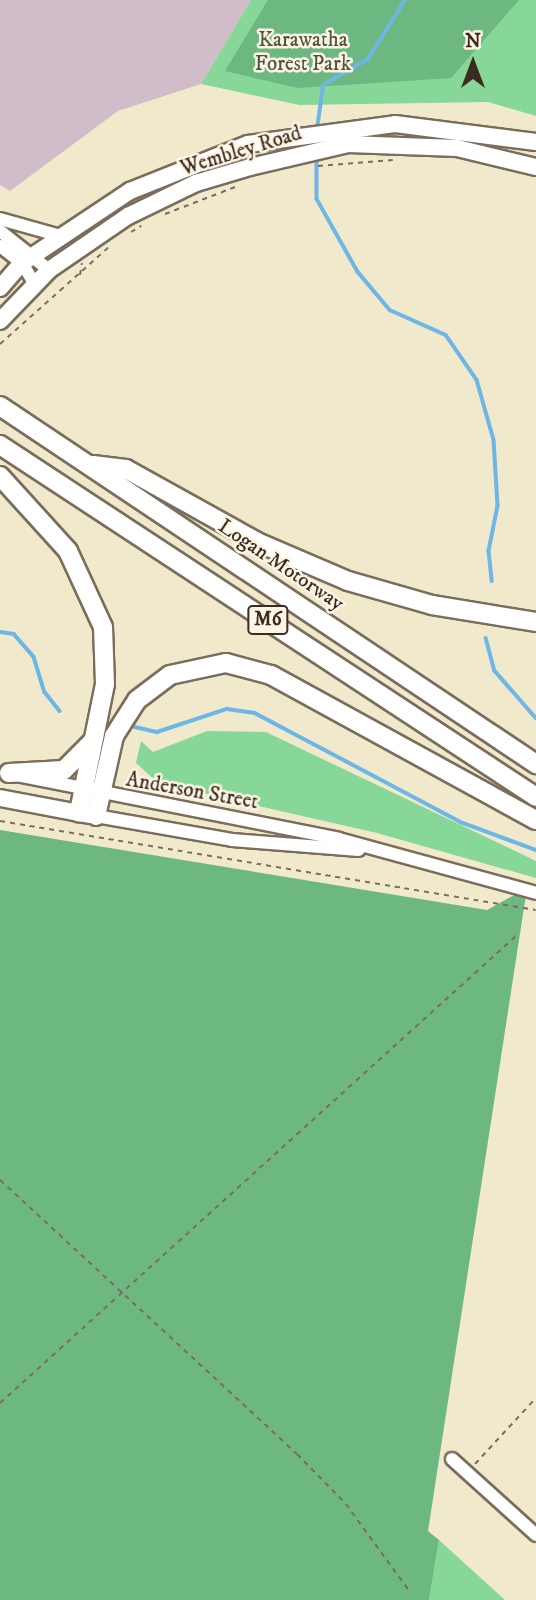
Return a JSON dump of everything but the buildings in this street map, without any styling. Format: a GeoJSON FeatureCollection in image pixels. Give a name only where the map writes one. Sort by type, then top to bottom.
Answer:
{"type":"FeatureCollection","features":[{"type":"Feature","properties":{"kind":"highway","name":"Logan Motorway"},"geometry":{"type":"LineString","coordinates":[[0,406],[536,764]]}},
{"type":"Feature","properties":{"kind":"highway","name":"M6"},"geometry":{"type":"LineString","coordinates":[[0,445],[536,797]]}},
{"type":"Feature","properties":{"kind":"highway"},"geometry":{"type":"LineString","coordinates":[[89,464],[126,469],[257,542],[348,581],[432,605],[536,622]]}},
{"type":"Feature","properties":{"kind":"highway"},"geometry":{"type":"LineString","coordinates":[[0,476],[68,551],[95,601],[106,666],[94,739],[88,814]]}},
{"type":"Feature","properties":{"kind":"highway"},"geometry":{"type":"LineString","coordinates":[[91,794],[114,736],[137,699],[170,675],[226,663],[271,675],[536,820]]}},
{"type":"Feature","properties":{"kind":"highway"},"geometry":{"type":"LineString","coordinates":[[4,772],[64,770],[94,739]]}},
{"type":"Feature","properties":{"kind":"main road","name":"Wembley Road"},"geometry":{"type":"LineString","coordinates":[[0,288],[27,259],[170,172],[305,132],[349,126],[429,125],[536,142]]}},
{"type":"Feature","properties":{"kind":"main road","name":"Wembley Road"},"geometry":{"type":"LineString","coordinates":[[0,321],[49,270],[128,216],[196,183],[305,160],[348,144],[457,148],[536,167]]}},
{"type":"Feature","properties":{"kind":"main road","name":"Anderson Street"},"geometry":{"type":"LineString","coordinates":[[0,798],[88,814]]}},
{"type":"Feature","properties":{"kind":"street"},"geometry":{"type":"LineString","coordinates":[[0,219],[61,236]]}},
{"type":"Feature","properties":{"kind":"street"},"geometry":{"type":"LineString","coordinates":[[0,231],[27,259],[34,283]]}},
{"type":"Feature","properties":{"kind":"street"},"geometry":{"type":"LineString","coordinates":[[0,246],[49,270]]}},
{"type":"Feature","properties":{"kind":"street","name":"Anderson Street"},"geometry":{"type":"LineString","coordinates":[[4,772],[91,794],[377,850],[536,894]]}},
{"type":"Feature","properties":{"kind":"street","name":"Anderson Street"},"geometry":{"type":"LineString","coordinates":[[88,814],[232,840],[377,850]]}},
{"type":"Feature","properties":{"kind":"street"},"geometry":{"type":"LineString","coordinates":[[452,1459],[536,1535]]}},
{"type":"Feature","properties":{"kind":"path"},"geometry":{"type":"LineString","coordinates":[[305,160],[407,160]]}},
{"type":"Feature","properties":{"kind":"path"},"geometry":{"type":"LineString","coordinates":[[161,216],[251,182]]}},
{"type":"Feature","properties":{"kind":"path"},"geometry":{"type":"LineString","coordinates":[[126,235],[149,221]]}},
{"type":"Feature","properties":{"kind":"path"},"geometry":{"type":"LineString","coordinates":[[0,344],[114,242]]}},
{"type":"Feature","properties":{"kind":"path"},"geometry":{"type":"LineString","coordinates":[[67,275],[73,281]]}},
{"type":"Feature","properties":{"kind":"path"},"geometry":{"type":"LineString","coordinates":[[0,821],[536,910]]}},
{"type":"Feature","properties":{"kind":"path"},"geometry":{"type":"LineString","coordinates":[[0,1403],[120,1288],[517,935]]}},
{"type":"Feature","properties":{"kind":"path"},"geometry":{"type":"LineString","coordinates":[[0,1180],[120,1288],[346,1504],[410,1592]]}},
{"type":"Feature","properties":{"kind":"path"},"geometry":{"type":"LineString","coordinates":[[467,1473],[536,1398]]}},
{"type":"Feature","properties":{"kind":"shaded area"},"geometry":{"type":"Polygon","coordinates":[[[0,0],[251,0],[201,84],[118,111],[10,191],[0,185],[0,0]]]}},
{"type":"Feature","properties":{"kind":"green space","name":"Karawatha Forest Park"},"geometry":{"type":"Polygon","coordinates":[[[251,0],[536,0],[536,116],[488,102],[299,105],[201,84],[251,0]]]}},
{"type":"Feature","properties":{"kind":"green space","name":"Karawatha Forest Park"},"geometry":{"type":"Polygon","coordinates":[[[268,0],[519,0],[451,78],[298,88],[225,71],[268,0]]]}},
{"type":"Feature","properties":{"kind":"green space"},"geometry":{"type":"Polygon","coordinates":[[[207,731],[266,732],[536,861],[536,878],[377,833],[158,783],[136,763],[141,741],[153,752],[207,731]]]}},
{"type":"Feature","properties":{"kind":"green space"},"geometry":{"type":"Polygon","coordinates":[[[0,830],[487,910],[527,888],[428,1531],[439,1540],[429,1600],[0,1600],[0,830]]]}},
{"type":"Feature","properties":{"kind":"green space"},"geometry":{"type":"Polygon","coordinates":[[[439,1540],[505,1600],[429,1600],[439,1540]]]}},
{"type":"Feature","properties":{"kind":"waterway"},"geometry":{"type":"LineString","coordinates":[[317,130],[323,85],[368,59],[405,0]]}},
{"type":"Feature","properties":{"kind":"waterway"},"geometry":{"type":"LineString","coordinates":[[317,155],[317,199],[358,272],[390,310],[446,335],[477,380],[494,440],[498,506],[489,551],[492,581]]}},
{"type":"Feature","properties":{"kind":"waterway"},"geometry":{"type":"LineString","coordinates":[[0,632],[14,634],[34,657],[45,692],[60,711]]}},
{"type":"Feature","properties":{"kind":"waterway"},"geometry":{"type":"LineString","coordinates":[[486,638],[495,671],[536,718]]}},
{"type":"Feature","properties":{"kind":"waterway"},"geometry":{"type":"LineString","coordinates":[[135,727],[157,732],[227,709],[255,713],[463,823],[536,850]]}}]}
